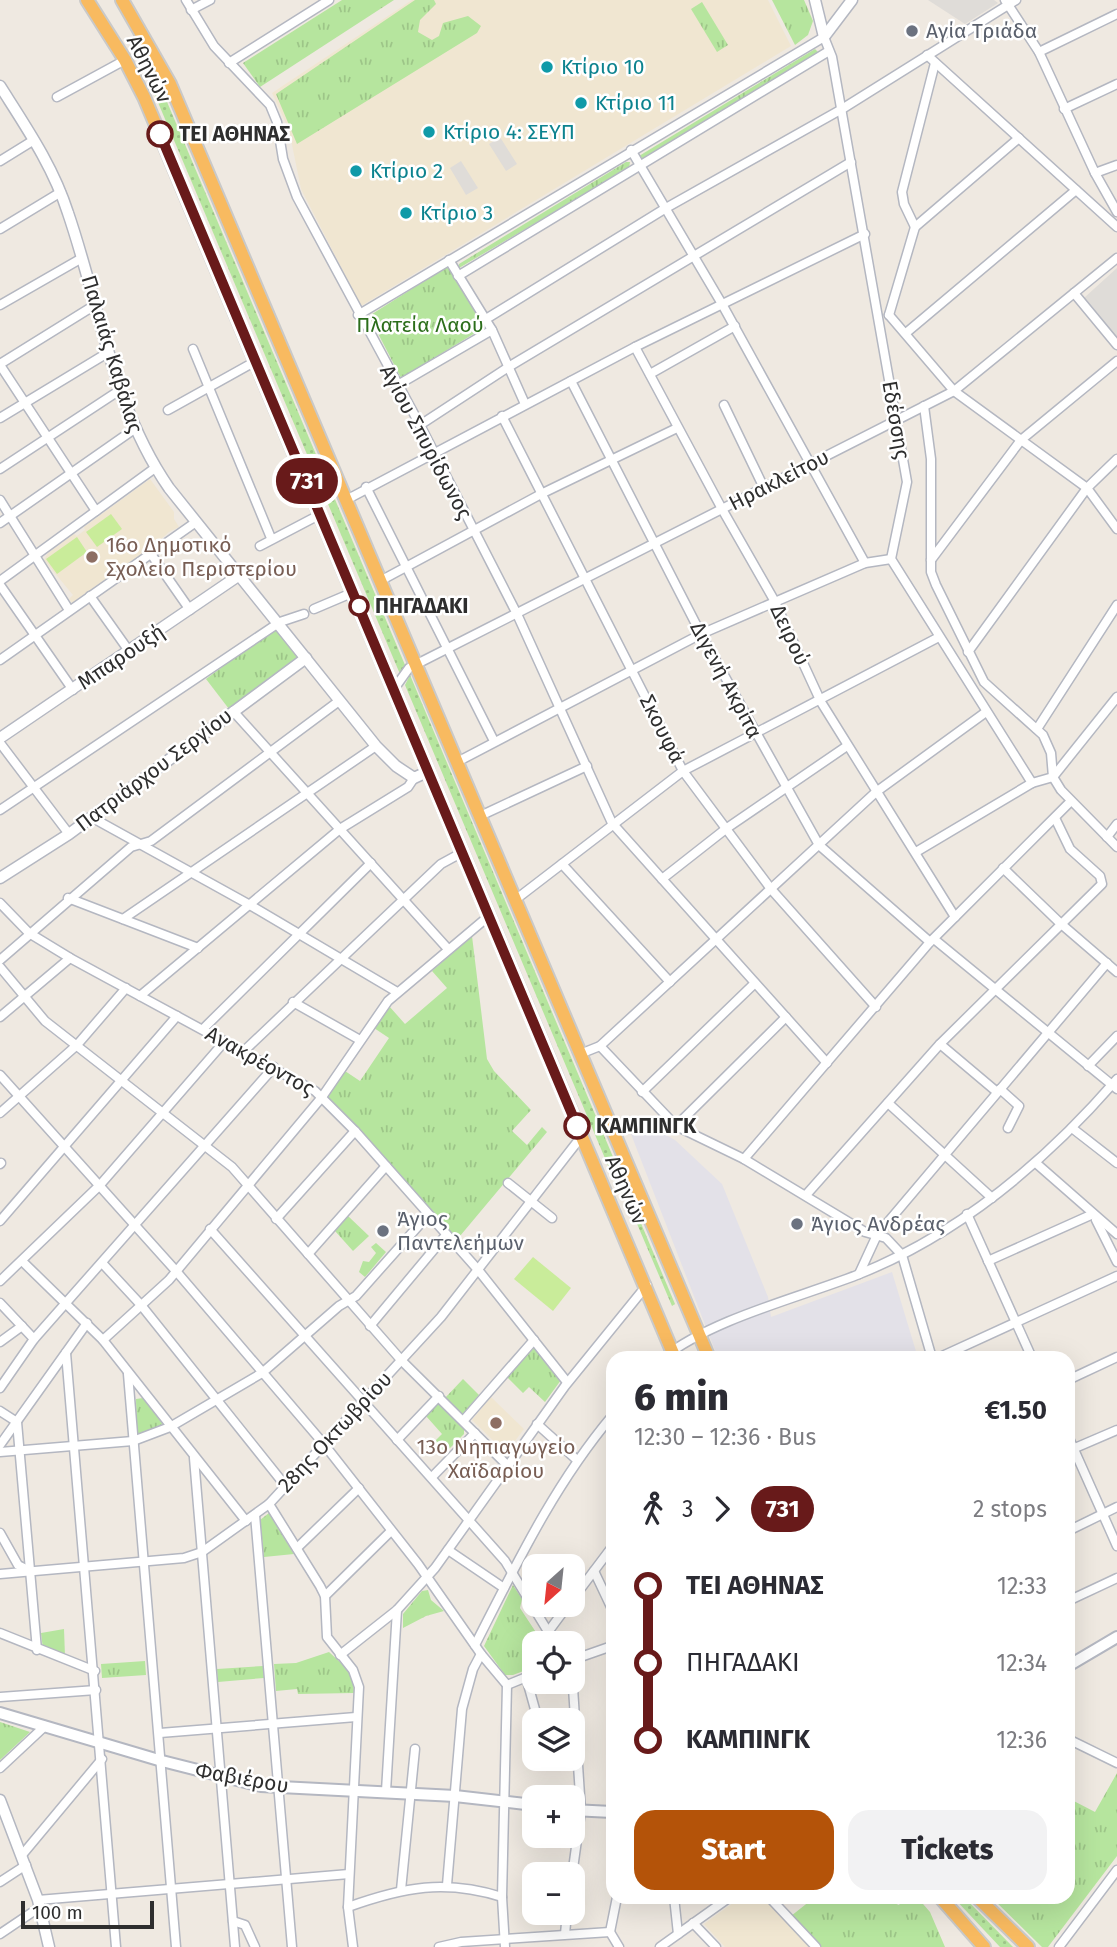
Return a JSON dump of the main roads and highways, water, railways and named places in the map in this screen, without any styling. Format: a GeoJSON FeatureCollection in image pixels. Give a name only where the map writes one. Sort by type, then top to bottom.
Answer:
{"type":"FeatureCollection","features":[{"type":"Feature","properties":{"kind":"highway","name":"Αθηνών"},"geometry":{"type":"LineString","coordinates":[[87,0],[125,60],[144,97],[490,915],[581,1137],[647,1285],[668,1351]]}},
{"type":"Feature","properties":{"kind":"highway","name":"Αθηνών"},"geometry":{"type":"LineString","coordinates":[[122,0],[170,84],[706,1351]]}},
{"type":"Feature","properties":{"kind":"highway"},"geometry":{"type":"LineString","coordinates":[[946,1904],[984,1947]]}},
{"type":"Feature","properties":{"kind":"highway"},"geometry":{"type":"LineString","coordinates":[[985,1904],[1028,1947]]}},
{"type":"Feature","properties":{"kind":"main road"},"geometry":{"type":"LineString","coordinates":[[1075,1662],[1117,1637]]}},
{"type":"Feature","properties":{"kind":"main road","name":"Φαβιέρου"},"geometry":{"type":"LineString","coordinates":[[0,1713],[162,1761],[279,1788],[386,1791],[522,1803]]}},
{"type":"Feature","properties":{"kind":"main road"},"geometry":{"type":"LineString","coordinates":[[585,1811],[606,1812]]}},
{"type":"Feature","properties":{"kind":"place","name":"Αγία Τριάδα"},"geometry":{"type":"Point","coordinates":[912,31]}},
{"type":"Feature","properties":{"kind":"place","name":"Κτίριο 10"},"geometry":{"type":"Point","coordinates":[547,67]}},
{"type":"Feature","properties":{"kind":"place","name":"Κτίριο 11"},"geometry":{"type":"Point","coordinates":[581,103]}},
{"type":"Feature","properties":{"kind":"place","name":"Κτίριο 4: ΣΕΥΠ"},"geometry":{"type":"Point","coordinates":[429,132]}},
{"type":"Feature","properties":{"kind":"place","name":"ΤΕΙ ΑΘΗΝΑΣ"},"geometry":{"type":"Point","coordinates":[160,134]}},
{"type":"Feature","properties":{"kind":"place","name":"Κτίριο 2"},"geometry":{"type":"Point","coordinates":[356,171]}},
{"type":"Feature","properties":{"kind":"place","name":"Κτίριο 3"},"geometry":{"type":"Point","coordinates":[406,213]}},
{"type":"Feature","properties":{"kind":"place","name":"16ο Δημοτικό Σχολείο Περιστερίου"},"geometry":{"type":"Point","coordinates":[92,557]}},
{"type":"Feature","properties":{"kind":"place","name":"ΠΗΓΑΔΑΚΙ"},"geometry":{"type":"Point","coordinates":[359,606]}},
{"type":"Feature","properties":{"kind":"place","name":"ΚΑΜΠΙΝΓΚ"},"geometry":{"type":"Point","coordinates":[577,1126]}},
{"type":"Feature","properties":{"kind":"place","name":"Άγιος Ανδρέας"},"geometry":{"type":"Point","coordinates":[797,1224]}},
{"type":"Feature","properties":{"kind":"place","name":"Άγιος Παντελεήμων"},"geometry":{"type":"Point","coordinates":[383,1231]}},
{"type":"Feature","properties":{"kind":"place","name":"13ο Νηπιαγωγείο Χαϊδαρίου"},"geometry":{"type":"Point","coordinates":[496,1423]}},
{"type":"Feature","properties":{"kind":"park label","name":"Πλατεία Λαού"},"geometry":{"type":"Point","coordinates":[420,325]}}]}
